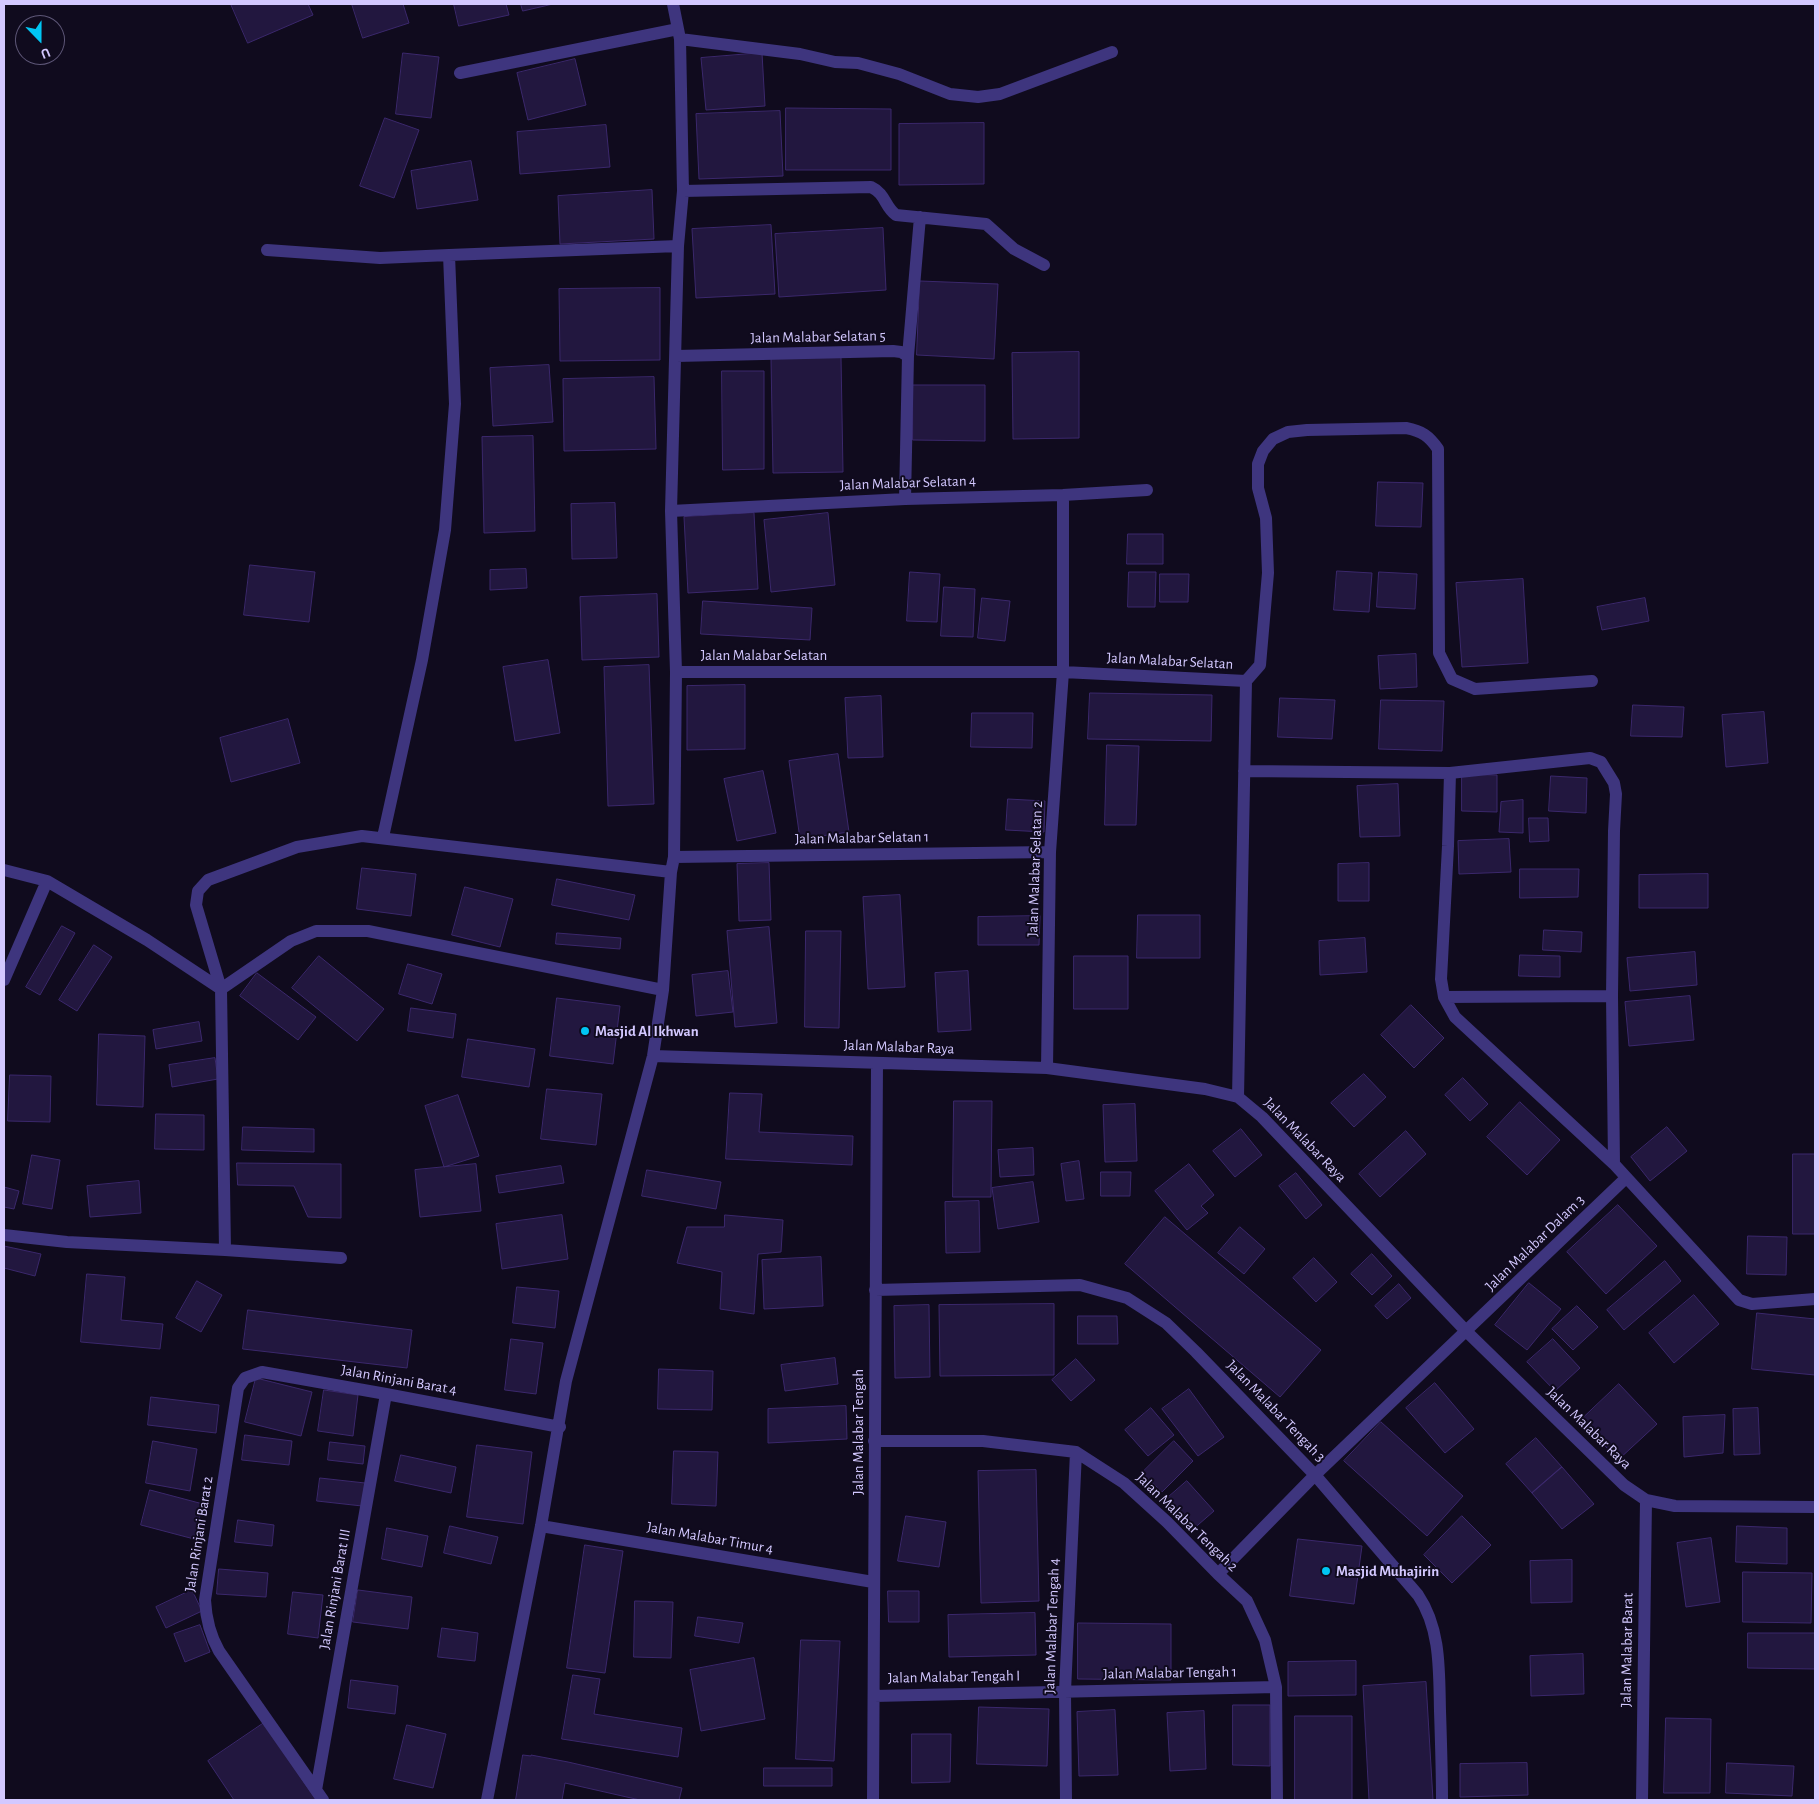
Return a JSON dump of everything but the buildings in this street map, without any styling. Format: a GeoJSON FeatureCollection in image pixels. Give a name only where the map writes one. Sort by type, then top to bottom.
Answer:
{"type":"FeatureCollection","features":[{"type":"Feature","properties":{"kind":"street"},"geometry":{"type":"LineString","coordinates":[[487,1800],[542,1526],[560,1427],[566,1381],[653,1056],[663,990],[671,872],[674,857],[676,672],[670,510],[678,246],[683,191],[679,34],[673,4]]}},
{"type":"Feature","properties":{"kind":"street"},"geometry":{"type":"LineString","coordinates":[[460,73],[679,34],[800,54],[835,62],[858,63],[899,74],[950,94],[978,97],[1000,94],[1112,52]]}},
{"type":"Feature","properties":{"kind":"street"},"geometry":{"type":"LineString","coordinates":[[683,191],[871,187],[879,191],[896,215],[986,224],[1014,249],[1044,265]]}},
{"type":"Feature","properties":{"kind":"street"},"geometry":{"type":"LineString","coordinates":[[905,499],[908,356],[920,217]]}},
{"type":"Feature","properties":{"kind":"street"},"geometry":{"type":"LineString","coordinates":[[267,250],[380,258],[678,246]]}},
{"type":"Feature","properties":{"kind":"street"},"geometry":{"type":"LineString","coordinates":[[383,837],[422,660],[445,530],[455,404],[449,255]]}},
{"type":"Feature","properties":{"kind":"street","name":"Jalan Malabar Selatan 5"},"geometry":{"type":"LineString","coordinates":[[676,356],[893,352],[901,352],[908,356]]}},
{"type":"Feature","properties":{"kind":"street"},"geometry":{"type":"LineString","coordinates":[[1246,681],[1260,665],[1268,573],[1266,518],[1258,488],[1258,464],[1262,451],[1273,439],[1288,432],[1406,428],[1416,430],[1430,438],[1438,449],[1439,653],[1452,679],[1476,689],[1592,681]]}},
{"type":"Feature","properties":{"kind":"street","name":"Jalan Malabar Selatan 4"},"geometry":{"type":"LineString","coordinates":[[670,510],[1147,490]]}},
{"type":"Feature","properties":{"kind":"street","name":"Jalan Malabar Selatan 2"},"geometry":{"type":"LineString","coordinates":[[1047,1068],[1050,852],[1063,672],[1063,495]]}},
{"type":"Feature","properties":{"kind":"street","name":"Jalan Malabar Selatan"},"geometry":{"type":"LineString","coordinates":[[676,672],[1063,672],[1246,681],[1238,1097]]}},
{"type":"Feature","properties":{"kind":"street"},"geometry":{"type":"LineString","coordinates":[[1244,771],[1450,773],[1590,758],[1601,762],[1614,783],[1616,794],[1612,996],[1614,1164]]}},
{"type":"Feature","properties":{"kind":"street"},"geometry":{"type":"LineString","coordinates":[[1450,773],[1441,979],[1444,997],[1455,1017],[1614,1164],[1739,1300],[1752,1304],[1815,1299]]}},
{"type":"Feature","properties":{"kind":"street"},"geometry":{"type":"LineString","coordinates":[[225,1250],[221,989],[196,905],[198,891],[208,880],[297,846],[362,836],[671,872]]}},
{"type":"Feature","properties":{"kind":"street","name":"Jalan Malabar Selatan 1"},"geometry":{"type":"LineString","coordinates":[[674,857],[1050,852]]}},
{"type":"Feature","properties":{"kind":"street"},"geometry":{"type":"LineString","coordinates":[[4,870],[47,881],[147,940],[221,989]]}},
{"type":"Feature","properties":{"kind":"street"},"geometry":{"type":"LineString","coordinates":[[4,980],[47,881]]}},
{"type":"Feature","properties":{"kind":"street"},"geometry":{"type":"LineString","coordinates":[[221,989],[291,941],[316,931],[368,931],[663,990]]}},
{"type":"Feature","properties":{"kind":"street"},"geometry":{"type":"LineString","coordinates":[[1444,997],[1612,996]]}},
{"type":"Feature","properties":{"kind":"street","name":"Jalan Malabar Raya"},"geometry":{"type":"LineString","coordinates":[[653,1056],[1047,1068],[1205,1089],[1238,1097],[1262,1117],[1466,1331],[1624,1484],[1646,1500],[1675,1506],[1815,1507]]}},
{"type":"Feature","properties":{"kind":"street","name":"Jalan Malabar Tengah"},"geometry":{"type":"LineString","coordinates":[[873,1800],[877,1063]]}},
{"type":"Feature","properties":{"kind":"street","name":"Jalan Malabar Dalam 3"},"geometry":{"type":"LineString","coordinates":[[1218,1574],[1315,1475],[1626,1178]]}},
{"type":"Feature","properties":{"kind":"street"},"geometry":{"type":"LineString","coordinates":[[4,1235],[67,1242],[341,1258]]}},
{"type":"Feature","properties":{"kind":"street","name":"Jalan Malabar Tengah 3"},"geometry":{"type":"LineString","coordinates":[[875,1290],[1080,1285],[1127,1298],[1166,1324],[1315,1475],[1427,1608],[1433,1624],[1438,1664],[1442,1800]]}},
{"type":"Feature","properties":{"kind":"street","name":"Jalan Rinjani Barat 4"},"geometry":{"type":"LineString","coordinates":[[238,1388],[245,1378],[262,1372],[560,1427]]}},
{"type":"Feature","properties":{"kind":"street","name":"Jalan Rinjani Barat 2"},"geometry":{"type":"LineString","coordinates":[[238,1388],[205,1600],[207,1618],[212,1638],[219,1651],[319,1795]]}},
{"type":"Feature","properties":{"kind":"street","name":"Jalan Rinjani Barat III"},"geometry":{"type":"LineString","coordinates":[[319,1795],[386,1394]]}},
{"type":"Feature","properties":{"kind":"street","name":"Jalan Malabar Tengah 2"},"geometry":{"type":"LineString","coordinates":[[874,1441],[983,1441],[1076,1452],[1124,1483],[1167,1522],[1247,1601],[1265,1640],[1276,1687],[1278,1800]]}},
{"type":"Feature","properties":{"kind":"street","name":"Jalan Malabar Tengah 4"},"geometry":{"type":"LineString","coordinates":[[1066,1800],[1065,1691],[1076,1452]]}},
{"type":"Feature","properties":{"kind":"street","name":"Jalan Malabar Barat"},"geometry":{"type":"LineString","coordinates":[[1642,1800],[1646,1500]]}},
{"type":"Feature","properties":{"kind":"street","name":"Jalan Malabar Timur 4"},"geometry":{"type":"LineString","coordinates":[[542,1526],[873,1582]]}},
{"type":"Feature","properties":{"kind":"street","name":"Jalan Malabar Tengah 1"},"geometry":{"type":"LineString","coordinates":[[1065,1691],[1276,1687]]}},
{"type":"Feature","properties":{"kind":"street","name":"Jalan Malabar Tengah I"},"geometry":{"type":"LineString","coordinates":[[874,1696],[1065,1691]]}},
{"type":"Feature","properties":{"kind":"place","name":"Masjid Al Ikhwan"},"geometry":{"type":"Point","coordinates":[585,1031]}},
{"type":"Feature","properties":{"kind":"place","name":"Masjid Muhajirin"},"geometry":{"type":"Point","coordinates":[1326,1571]}}]}
